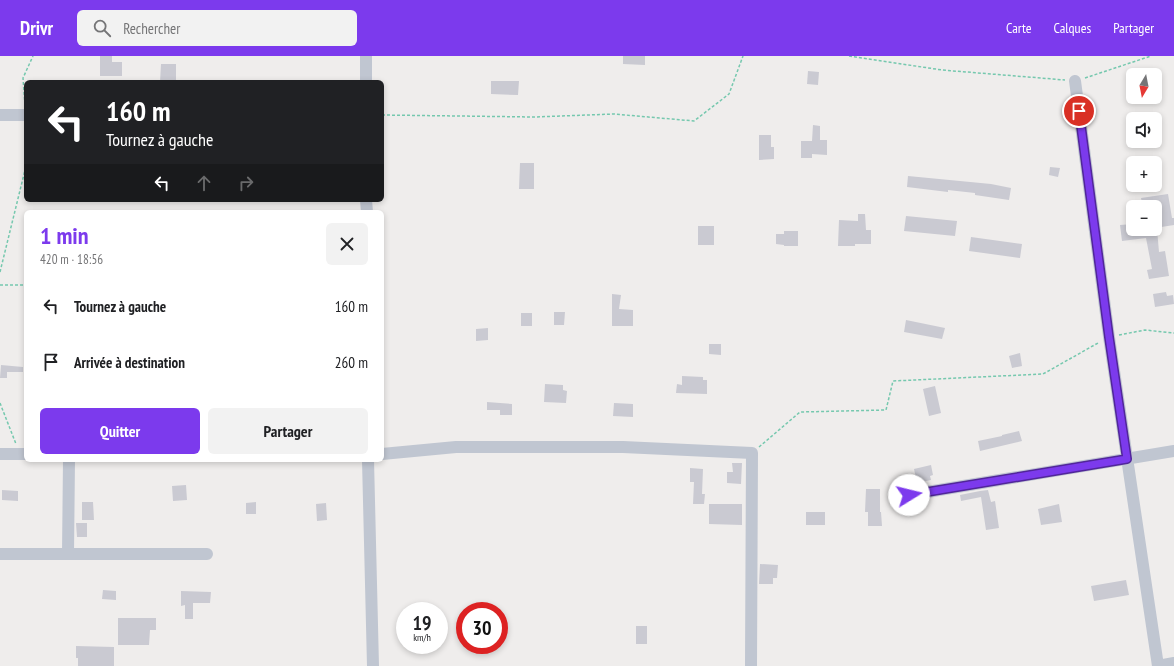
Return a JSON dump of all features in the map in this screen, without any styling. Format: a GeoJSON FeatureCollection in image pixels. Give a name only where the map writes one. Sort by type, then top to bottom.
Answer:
{"type":"FeatureCollection","features":[{"type":"Feature","properties":{"kind":"street"},"geometry":{"type":"LineString","coordinates":[[366,56],[366,80]]}},
{"type":"Feature","properties":{"kind":"street"},"geometry":{"type":"LineString","coordinates":[[1075,81],[1109,337],[1158,666],[1174,663]]}},
{"type":"Feature","properties":{"kind":"street"},"geometry":{"type":"LineString","coordinates":[[0,115],[24,111]]}},
{"type":"Feature","properties":{"kind":"street"},"geometry":{"type":"LineString","coordinates":[[384,454],[456,447],[623,448],[752,454],[751,666]]}},
{"type":"Feature","properties":{"kind":"street"},"geometry":{"type":"LineString","coordinates":[[909,495],[1174,451]]}},
{"type":"Feature","properties":{"kind":"street"},"geometry":{"type":"LineString","coordinates":[[0,454],[23,454]]}},
{"type":"Feature","properties":{"kind":"street"},"geometry":{"type":"LineString","coordinates":[[68,554],[69,462]]}},
{"type":"Feature","properties":{"kind":"street"},"geometry":{"type":"LineString","coordinates":[[368,462],[372,666]]}},
{"type":"Feature","properties":{"kind":"street"},"geometry":{"type":"LineString","coordinates":[[0,554],[207,554]]}},
{"type":"Feature","properties":{"kind":"path"},"geometry":{"type":"LineString","coordinates":[[24,94],[22,78],[33,56]]}},
{"type":"Feature","properties":{"kind":"path"},"geometry":{"type":"LineString","coordinates":[[384,115],[534,117],[614,114],[694,121],[729,94],[743,56]]}},
{"type":"Feature","properties":{"kind":"path"},"geometry":{"type":"LineString","coordinates":[[849,56],[942,70],[1075,81],[1151,56]]}},
{"type":"Feature","properties":{"kind":"path"},"geometry":{"type":"LineString","coordinates":[[0,272],[24,174]]}},
{"type":"Feature","properties":{"kind":"path"},"geometry":{"type":"LineString","coordinates":[[0,285],[24,285]]}},
{"type":"Feature","properties":{"kind":"path"},"geometry":{"type":"LineString","coordinates":[[752,454],[800,412],[886,410],[893,381],[1043,374],[1109,337],[1145,330],[1174,333]]}},
{"type":"Feature","properties":{"kind":"path"},"geometry":{"type":"LineString","coordinates":[[0,402],[23,454]]}},
{"type":"Feature","properties":{"kind":"building"},"geometry":{"type":"Polygon","coordinates":[[[100,56],[112,56],[112,62],[122,62],[122,76],[100,76],[100,56]]]}},
{"type":"Feature","properties":{"kind":"building"},"geometry":{"type":"Polygon","coordinates":[[[623,56],[645,56],[645,65],[623,64],[623,56]]]}},
{"type":"Feature","properties":{"kind":"building"},"geometry":{"type":"Polygon","coordinates":[[[161,64],[176,64],[176,80],[160,80],[161,64]]]}},
{"type":"Feature","properties":{"kind":"building"},"geometry":{"type":"Polygon","coordinates":[[[808,71],[819,72],[818,85],[807,84],[808,71]]]}},
{"type":"Feature","properties":{"kind":"building"},"geometry":{"type":"Polygon","coordinates":[[[491,81],[519,81],[518,95],[491,94],[491,81]]]}},
{"type":"Feature","properties":{"kind":"building"},"geometry":{"type":"Polygon","coordinates":[[[813,125],[820,126],[820,140],[827,140],[827,155],[812,154],[812,158],[801,158],[801,141],[812,141],[813,125]]]}},
{"type":"Feature","properties":{"kind":"building"},"geometry":{"type":"Polygon","coordinates":[[[759,135],[771,135],[771,147],[774,147],[774,159],[759,160],[759,135]]]}},
{"type":"Feature","properties":{"kind":"building"},"geometry":{"type":"Polygon","coordinates":[[[520,163],[534,163],[534,189],[519,189],[520,163]]]}},
{"type":"Feature","properties":{"kind":"building"},"geometry":{"type":"Polygon","coordinates":[[[1050,167],[1060,168],[1058,177],[1049,175],[1050,167]]]}},
{"type":"Feature","properties":{"kind":"building"},"geometry":{"type":"Polygon","coordinates":[[[908,176],[991,184],[1011,188],[1009,200],[975,195],[975,193],[948,190],[948,192],[907,187],[908,176]]]}},
{"type":"Feature","properties":{"kind":"building"},"geometry":{"type":"Polygon","coordinates":[[[1168,194],[1172,218],[1174,218],[1174,225],[1162,227],[1162,200],[1141,200],[1141,198],[1168,194]]]}},
{"type":"Feature","properties":{"kind":"building"},"geometry":{"type":"Polygon","coordinates":[[[858,214],[865,214],[866,230],[871,230],[871,244],[838,246],[839,220],[858,221],[858,214]]]}},
{"type":"Feature","properties":{"kind":"building"},"geometry":{"type":"Polygon","coordinates":[[[906,216],[957,221],[955,236],[904,231],[906,216]]]}},
{"type":"Feature","properties":{"kind":"building"},"geometry":{"type":"Polygon","coordinates":[[[1120,225],[1126,225],[1126,236],[1158,236],[1159,252],[1165,251],[1169,276],[1149,279],[1147,270],[1152,269],[1146,238],[1122,241],[1120,225]]]}},
{"type":"Feature","properties":{"kind":"building"},"geometry":{"type":"Polygon","coordinates":[[[698,226],[714,226],[714,245],[698,245],[698,226]]]}},
{"type":"Feature","properties":{"kind":"building"},"geometry":{"type":"Polygon","coordinates":[[[784,231],[798,231],[798,246],[784,246],[776,244],[776,234],[784,234],[784,231]]]}},
{"type":"Feature","properties":{"kind":"building"},"geometry":{"type":"Polygon","coordinates":[[[971,237],[1022,244],[1020,258],[969,251],[971,237]]]}},
{"type":"Feature","properties":{"kind":"building"},"geometry":{"type":"Polygon","coordinates":[[[1166,292],[1167,296],[1173,295],[1174,304],[1155,307],[1153,294],[1166,292]]]}},
{"type":"Feature","properties":{"kind":"building"},"geometry":{"type":"Polygon","coordinates":[[[612,294],[621,295],[619,309],[633,310],[633,326],[612,326],[612,294]]]}},
{"type":"Feature","properties":{"kind":"building"},"geometry":{"type":"Polygon","coordinates":[[[554,312],[565,312],[564,325],[554,325],[554,312]]]}},
{"type":"Feature","properties":{"kind":"building"},"geometry":{"type":"Polygon","coordinates":[[[521,313],[532,313],[532,326],[521,326],[521,313]]]}},
{"type":"Feature","properties":{"kind":"building"},"geometry":{"type":"Polygon","coordinates":[[[906,320],[945,328],[942,339],[904,332],[906,320]]]}},
{"type":"Feature","properties":{"kind":"building"},"geometry":{"type":"Polygon","coordinates":[[[488,328],[488,340],[476,341],[476,329],[488,328]]]}},
{"type":"Feature","properties":{"kind":"building"},"geometry":{"type":"Polygon","coordinates":[[[709,344],[721,344],[721,355],[709,354],[709,344]]]}},
{"type":"Feature","properties":{"kind":"building"},"geometry":{"type":"Polygon","coordinates":[[[1020,353],[1022,366],[1012,368],[1009,356],[1020,353]]]}},
{"type":"Feature","properties":{"kind":"building"},"geometry":{"type":"Polygon","coordinates":[[[1,365],[23,367],[23,372],[7,372],[7,378],[0,378],[1,365]]]}},
{"type":"Feature","properties":{"kind":"building"},"geometry":{"type":"Polygon","coordinates":[[[682,376],[703,377],[703,380],[707,380],[707,394],[676,393],[677,384],[682,385],[682,376]]]}},
{"type":"Feature","properties":{"kind":"building"},"geometry":{"type":"Polygon","coordinates":[[[545,384],[563,385],[563,390],[567,391],[566,403],[544,402],[545,384]]]}},
{"type":"Feature","properties":{"kind":"building"},"geometry":{"type":"Polygon","coordinates":[[[935,386],[941,413],[929,416],[923,389],[935,386]]]}},
{"type":"Feature","properties":{"kind":"building"},"geometry":{"type":"Polygon","coordinates":[[[487,402],[512,404],[512,415],[500,415],[500,410],[487,410],[487,402]]]}},
{"type":"Feature","properties":{"kind":"building"},"geometry":{"type":"Polygon","coordinates":[[[614,403],[633,404],[633,417],[613,416],[614,403]]]}},
{"type":"Feature","properties":{"kind":"building"},"geometry":{"type":"Polygon","coordinates":[[[1019,431],[1022,441],[980,451],[978,441],[1019,431]]]}},
{"type":"Feature","properties":{"kind":"building"},"geometry":{"type":"Polygon","coordinates":[[[732,463],[742,463],[741,484],[727,483],[727,472],[733,472],[732,463]]]}},
{"type":"Feature","properties":{"kind":"building"},"geometry":{"type":"Polygon","coordinates":[[[931,465],[933,475],[930,476],[931,480],[917,483],[914,469],[931,465]]]}},
{"type":"Feature","properties":{"kind":"building"},"geometry":{"type":"Polygon","coordinates":[[[690,468],[703,469],[702,494],[705,494],[704,504],[693,504],[694,482],[690,482],[690,468]]]}},
{"type":"Feature","properties":{"kind":"building"},"geometry":{"type":"Polygon","coordinates":[[[186,485],[187,500],[173,501],[172,486],[186,485]]]}},
{"type":"Feature","properties":{"kind":"building"},"geometry":{"type":"Polygon","coordinates":[[[866,489],[880,489],[880,512],[882,526],[868,526],[868,512],[865,512],[866,489]]]}},
{"type":"Feature","properties":{"kind":"building"},"geometry":{"type":"Polygon","coordinates":[[[2,490],[18,491],[18,501],[2,500],[2,490]]]}},
{"type":"Feature","properties":{"kind":"building"},"geometry":{"type":"Polygon","coordinates":[[[988,490],[991,502],[995,501],[999,528],[986,530],[981,497],[961,501],[960,495],[988,490]]]}},
{"type":"Feature","properties":{"kind":"building"},"geometry":{"type":"Polygon","coordinates":[[[82,502],[93,502],[94,520],[82,520],[82,502]]]}},
{"type":"Feature","properties":{"kind":"building"},"geometry":{"type":"Polygon","coordinates":[[[256,502],[256,514],[246,514],[246,503],[256,502]]]}},
{"type":"Feature","properties":{"kind":"building"},"geometry":{"type":"Polygon","coordinates":[[[326,503],[327,520],[317,521],[316,504],[326,503]]]}},
{"type":"Feature","properties":{"kind":"building"},"geometry":{"type":"Polygon","coordinates":[[[709,504],[742,504],[742,525],[709,524],[709,504]]]}},
{"type":"Feature","properties":{"kind":"building"},"geometry":{"type":"Polygon","coordinates":[[[1059,504],[1062,522],[1041,525],[1038,509],[1059,504]]]}},
{"type":"Feature","properties":{"kind":"building"},"geometry":{"type":"Polygon","coordinates":[[[806,512],[825,512],[825,525],[806,525],[806,512]]]}},
{"type":"Feature","properties":{"kind":"building"},"geometry":{"type":"Polygon","coordinates":[[[76,523],[87,523],[87,537],[77,537],[76,523]]]}},
{"type":"Feature","properties":{"kind":"building"},"geometry":{"type":"Polygon","coordinates":[[[760,564],[778,565],[777,578],[773,578],[773,584],[759,584],[760,564]]]}},
{"type":"Feature","properties":{"kind":"building"},"geometry":{"type":"Polygon","coordinates":[[[1126,580],[1129,595],[1094,601],[1091,586],[1126,580]]]}},
{"type":"Feature","properties":{"kind":"building"},"geometry":{"type":"Polygon","coordinates":[[[103,590],[116,591],[116,600],[102,599],[103,590]]]}},
{"type":"Feature","properties":{"kind":"building"},"geometry":{"type":"Polygon","coordinates":[[[181,591],[211,592],[210,603],[193,603],[193,619],[185,619],[185,605],[181,606],[181,591]]]}},
{"type":"Feature","properties":{"kind":"building"},"geometry":{"type":"Polygon","coordinates":[[[118,618],[156,618],[156,630],[150,630],[149,645],[118,645],[118,618]]]}},
{"type":"Feature","properties":{"kind":"building"},"geometry":{"type":"Polygon","coordinates":[[[636,626],[647,626],[647,644],[636,644],[636,626]]]}},
{"type":"Feature","properties":{"kind":"building"},"geometry":{"type":"Polygon","coordinates":[[[76,646],[114,647],[114,666],[78,666],[76,646]]]}},
{"type":"Feature","properties":{"kind":"route"},"geometry":{"type":"LineString","coordinates":[[909,495],[1127,459],[1079,111]]}}]}
